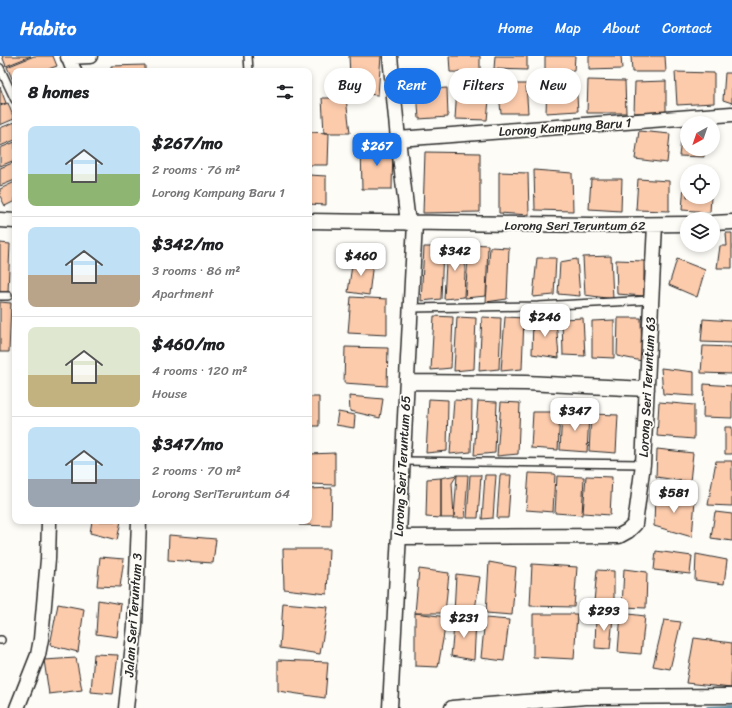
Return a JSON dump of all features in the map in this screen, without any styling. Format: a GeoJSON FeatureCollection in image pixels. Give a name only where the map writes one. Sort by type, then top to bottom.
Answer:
{"type":"FeatureCollection","features":[{"type":"Feature","properties":{"kind":"street"},"geometry":{"type":"LineString","coordinates":[[73,68],[68,57],[90,56]]}},
{"type":"Feature","properties":{"kind":"street","name":"Lorong Seri Teruntum 65"},"geometry":{"type":"LineString","coordinates":[[390,56],[398,139],[412,223],[411,308],[390,708]]}},
{"type":"Feature","properties":{"kind":"street","name":"Lorong Kampung Baru 1"},"geometry":{"type":"LineString","coordinates":[[398,139],[732,114]]}},
{"type":"Feature","properties":{"kind":"street"},"geometry":{"type":"LineString","coordinates":[[0,220],[12,220]]}},
{"type":"Feature","properties":{"kind":"street","name":"Lorong Seri Teruntum 62"},"geometry":{"type":"LineString","coordinates":[[312,221],[680,224]]}},
{"type":"Feature","properties":{"kind":"street"},"geometry":{"type":"LineString","coordinates":[[720,223],[732,222]]}},
{"type":"Feature","properties":{"kind":"street","name":"Lorong Seri Teruntum 63"},"geometry":{"type":"LineString","coordinates":[[399,537],[619,536],[628,532],[635,524],[643,464],[655,225]]}},
{"type":"Feature","properties":{"kind":"street"},"geometry":{"type":"LineString","coordinates":[[407,382],[526,383],[647,389]]}},
{"type":"Feature","properties":{"kind":"street"},"geometry":{"type":"LineString","coordinates":[[17,708],[38,655],[41,639],[48,559],[49,524]]}},
{"type":"Feature","properties":{"kind":"street","name":"Jalan Seri Teruntum 3"},"geometry":{"type":"LineString","coordinates":[[126,708],[135,626],[139,524]]}},
{"type":"Feature","properties":{"kind":"street"},"geometry":{"type":"LineString","coordinates":[[452,708],[732,696]]}},
{"type":"Feature","properties":{"kind":"lane"},"geometry":{"type":"LineString","coordinates":[[248,56],[249,68]]}},
{"type":"Feature","properties":{"kind":"lane"},"geometry":{"type":"LineString","coordinates":[[0,68],[12,94]]}},
{"type":"Feature","properties":{"kind":"lane"},"geometry":{"type":"LineString","coordinates":[[411,308],[538,306],[651,300]]}},
{"type":"Feature","properties":{"kind":"lane"},"geometry":{"type":"LineString","coordinates":[[403,461],[643,464]]}},
{"type":"Feature","properties":{"kind":"building"},"geometry":{"type":"Polygon","coordinates":[[[2,56],[31,56],[6,66],[2,56]]]}},
{"type":"Feature","properties":{"kind":"building"},"geometry":{"type":"Polygon","coordinates":[[[34,56],[53,56],[57,66],[51,68],[12,68],[12,78],[7,67],[34,56]]]}},
{"type":"Feature","properties":{"kind":"building"},"geometry":{"type":"Polygon","coordinates":[[[349,56],[381,56],[378,95],[376,95],[376,68],[350,68],[349,56]]]}},
{"type":"Feature","properties":{"kind":"building"},"geometry":{"type":"Polygon","coordinates":[[[449,56],[480,56],[480,68],[450,68],[449,56]]]}},
{"type":"Feature","properties":{"kind":"building"},"geometry":{"type":"Polygon","coordinates":[[[495,56],[527,56],[526,70],[518,70],[518,68],[494,68],[495,56]]]}},
{"type":"Feature","properties":{"kind":"building"},"geometry":{"type":"Polygon","coordinates":[[[545,56],[575,56],[574,68],[545,68],[545,56]]]}},
{"type":"Feature","properties":{"kind":"building"},"geometry":{"type":"Polygon","coordinates":[[[589,56],[621,56],[622,69],[589,70],[589,56]]]}},
{"type":"Feature","properties":{"kind":"building"},"geometry":{"type":"Polygon","coordinates":[[[631,56],[665,56],[666,72],[632,72],[631,56]]]}},
{"type":"Feature","properties":{"kind":"building"},"geometry":{"type":"Polygon","coordinates":[[[145,65],[145,68],[111,68],[111,66],[145,65]]]}},
{"type":"Feature","properties":{"kind":"building"},"geometry":{"type":"Polygon","coordinates":[[[675,72],[714,73],[714,103],[677,105],[675,72]]]}},
{"type":"Feature","properties":{"kind":"building"},"geometry":{"type":"Polygon","coordinates":[[[725,73],[732,73],[732,103],[723,100],[725,73]]]}},
{"type":"Feature","properties":{"kind":"building"},"geometry":{"type":"Polygon","coordinates":[[[588,80],[625,81],[626,113],[587,113],[588,80]]]}},
{"type":"Feature","properties":{"kind":"building"},"geometry":{"type":"Polygon","coordinates":[[[666,81],[666,112],[634,113],[635,82],[666,81]]]}},
{"type":"Feature","properties":{"kind":"building"},"geometry":{"type":"Polygon","coordinates":[[[518,84],[526,84],[526,104],[527,104],[528,113],[501,113],[500,104],[518,104],[518,84]]]}},
{"type":"Feature","properties":{"kind":"building"},"geometry":{"type":"Polygon","coordinates":[[[0,87],[6,103],[0,105],[0,87]]]}},
{"type":"Feature","properties":{"kind":"building"},"geometry":{"type":"Polygon","coordinates":[[[441,88],[447,88],[448,117],[419,119],[418,104],[441,104],[441,88]]]}},
{"type":"Feature","properties":{"kind":"building"},"geometry":{"type":"Polygon","coordinates":[[[322,98],[324,98],[324,104],[347,104],[350,133],[324,133],[322,98]]]}},
{"type":"Feature","properties":{"kind":"building"},"geometry":{"type":"Polygon","coordinates":[[[8,103],[12,114],[12,120],[0,125],[0,106],[8,103]]]}},
{"type":"Feature","properties":{"kind":"building"},"geometry":{"type":"Polygon","coordinates":[[[456,104],[489,104],[487,120],[455,119],[456,104]]]}},
{"type":"Feature","properties":{"kind":"building"},"geometry":{"type":"Polygon","coordinates":[[[546,104],[578,104],[578,111],[546,113],[546,104]]]}},
{"type":"Feature","properties":{"kind":"building"},"geometry":{"type":"Polygon","coordinates":[[[12,123],[12,141],[0,146],[0,128],[12,123]]]}},
{"type":"Feature","properties":{"kind":"building"},"geometry":{"type":"Polygon","coordinates":[[[639,131],[670,134],[667,163],[635,159],[639,131]]]}},
{"type":"Feature","properties":{"kind":"building"},"geometry":{"type":"Polygon","coordinates":[[[312,132],[329,133],[328,165],[312,165],[312,132]]]}},
{"type":"Feature","properties":{"kind":"building"},"geometry":{"type":"Polygon","coordinates":[[[12,143],[12,161],[0,166],[0,148],[12,143]]]}},
{"type":"Feature","properties":{"kind":"building"},"geometry":{"type":"Polygon","coordinates":[[[393,144],[392,189],[362,189],[361,145],[393,144]]]}},
{"type":"Feature","properties":{"kind":"building"},"geometry":{"type":"Polygon","coordinates":[[[680,148],[680,156],[704,157],[679,156],[680,148]]]}},
{"type":"Feature","properties":{"kind":"building"},"geometry":{"type":"Polygon","coordinates":[[[425,152],[480,153],[480,212],[423,213],[425,152]]]}},
{"type":"Feature","properties":{"kind":"building"},"geometry":{"type":"Polygon","coordinates":[[[12,163],[12,181],[0,186],[0,168],[12,163]]]}},
{"type":"Feature","properties":{"kind":"building"},"geometry":{"type":"Polygon","coordinates":[[[534,170],[572,173],[573,211],[535,210],[534,170]]]}},
{"type":"Feature","properties":{"kind":"building"},"geometry":{"type":"Polygon","coordinates":[[[499,172],[528,173],[529,215],[499,213],[499,172]]]}},
{"type":"Feature","properties":{"kind":"building"},"geometry":{"type":"Polygon","coordinates":[[[312,175],[326,176],[326,205],[312,204],[312,175]]]}},
{"type":"Feature","properties":{"kind":"building"},"geometry":{"type":"Polygon","coordinates":[[[591,179],[622,179],[621,211],[589,209],[591,179]]]}},
{"type":"Feature","properties":{"kind":"building"},"geometry":{"type":"Polygon","coordinates":[[[638,179],[669,181],[669,211],[636,210],[638,179]]]}},
{"type":"Feature","properties":{"kind":"building"},"geometry":{"type":"Polygon","coordinates":[[[12,183],[12,202],[5,206],[0,196],[0,189],[12,183]]]}},
{"type":"Feature","properties":{"kind":"building"},"geometry":{"type":"Polygon","coordinates":[[[682,204],[711,204],[710,212],[682,210],[682,204]]]}},
{"type":"Feature","properties":{"kind":"building"},"geometry":{"type":"Polygon","coordinates":[[[726,233],[732,233],[732,268],[717,268],[720,246],[727,246],[726,233]]]}},
{"type":"Feature","properties":{"kind":"building"},"geometry":{"type":"Polygon","coordinates":[[[0,243],[10,244],[8,293],[0,293],[0,243]]]}},
{"type":"Feature","properties":{"kind":"building"},"geometry":{"type":"Polygon","coordinates":[[[469,244],[488,245],[486,296],[465,298],[469,244]]]}},
{"type":"Feature","properties":{"kind":"building"},"geometry":{"type":"Polygon","coordinates":[[[447,245],[466,246],[464,297],[444,299],[447,245]]]}},
{"type":"Feature","properties":{"kind":"building"},"geometry":{"type":"Polygon","coordinates":[[[424,247],[443,247],[441,299],[421,301],[424,247]]]}},
{"type":"Feature","properties":{"kind":"building"},"geometry":{"type":"Polygon","coordinates":[[[490,247],[509,248],[507,299],[486,302],[490,247]]]}},
{"type":"Feature","properties":{"kind":"building"},"geometry":{"type":"Polygon","coordinates":[[[611,256],[613,299],[585,295],[583,257],[611,256]]]}},
{"type":"Feature","properties":{"kind":"building"},"geometry":{"type":"Polygon","coordinates":[[[537,258],[556,258],[554,295],[533,297],[537,258]]]}},
{"type":"Feature","properties":{"kind":"building"},"geometry":{"type":"Polygon","coordinates":[[[353,259],[373,262],[369,295],[348,292],[353,259]]]}},
{"type":"Feature","properties":{"kind":"building"},"geometry":{"type":"Polygon","coordinates":[[[577,259],[580,296],[558,294],[560,262],[577,259]]]}},
{"type":"Feature","properties":{"kind":"building"},"geometry":{"type":"Polygon","coordinates":[[[677,259],[705,270],[697,297],[669,285],[677,259]]]}},
{"type":"Feature","properties":{"kind":"building"},"geometry":{"type":"Polygon","coordinates":[[[616,260],[644,261],[644,296],[617,294],[616,260]]]}},
{"type":"Feature","properties":{"kind":"building"},"geometry":{"type":"Polygon","coordinates":[[[351,297],[387,299],[387,335],[348,333],[351,297]]]}},
{"type":"Feature","properties":{"kind":"building"},"geometry":{"type":"Polygon","coordinates":[[[0,302],[11,303],[9,352],[0,352],[0,302]]]}},
{"type":"Feature","properties":{"kind":"building"},"geometry":{"type":"Polygon","coordinates":[[[434,316],[453,317],[451,368],[431,370],[434,316]]]}},
{"type":"Feature","properties":{"kind":"building"},"geometry":{"type":"Polygon","coordinates":[[[457,317],[476,318],[474,369],[454,371],[457,317]]]}},
{"type":"Feature","properties":{"kind":"building"},"geometry":{"type":"Polygon","coordinates":[[[482,317],[501,318],[499,369],[479,371],[482,317]]]}},
{"type":"Feature","properties":{"kind":"building"},"geometry":{"type":"Polygon","coordinates":[[[505,317],[524,318],[522,369],[501,371],[505,317]]]}},
{"type":"Feature","properties":{"kind":"building"},"geometry":{"type":"Polygon","coordinates":[[[583,318],[585,356],[563,355],[562,319],[583,318]]]}},
{"type":"Feature","properties":{"kind":"building"},"geometry":{"type":"Polygon","coordinates":[[[618,318],[641,318],[642,361],[617,356],[618,318]]]}},
{"type":"Feature","properties":{"kind":"building"},"geometry":{"type":"Polygon","coordinates":[[[533,319],[556,319],[559,358],[532,354],[533,319]]]}},
{"type":"Feature","properties":{"kind":"building"},"geometry":{"type":"Polygon","coordinates":[[[703,319],[732,321],[732,343],[701,342],[703,319]]]}},
{"type":"Feature","properties":{"kind":"building"},"geometry":{"type":"Polygon","coordinates":[[[614,320],[614,358],[592,357],[592,321],[614,320]]]}},
{"type":"Feature","properties":{"kind":"building"},"geometry":{"type":"Polygon","coordinates":[[[703,346],[732,347],[732,374],[701,373],[703,346]]]}},
{"type":"Feature","properties":{"kind":"building"},"geometry":{"type":"Polygon","coordinates":[[[345,347],[388,348],[387,386],[344,383],[345,347]]]}},
{"type":"Feature","properties":{"kind":"building"},"geometry":{"type":"Polygon","coordinates":[[[661,368],[694,372],[694,396],[663,394],[661,368]]]}},
{"type":"Feature","properties":{"kind":"building"},"geometry":{"type":"Polygon","coordinates":[[[704,384],[732,386],[732,418],[703,417],[704,384]]]}},
{"type":"Feature","properties":{"kind":"building"},"geometry":{"type":"Polygon","coordinates":[[[349,396],[383,399],[380,418],[350,411],[349,396]]]}},
{"type":"Feature","properties":{"kind":"building"},"geometry":{"type":"Polygon","coordinates":[[[312,397],[319,397],[319,426],[312,426],[312,397]]]}},
{"type":"Feature","properties":{"kind":"building"},"geometry":{"type":"Polygon","coordinates":[[[429,399],[448,400],[447,451],[426,453],[429,399]]]}},
{"type":"Feature","properties":{"kind":"building"},"geometry":{"type":"Polygon","coordinates":[[[454,400],[472,401],[471,452],[450,454],[454,400]]]}},
{"type":"Feature","properties":{"kind":"building"},"geometry":{"type":"Polygon","coordinates":[[[478,401],[497,402],[495,453],[474,455],[478,401]]]}},
{"type":"Feature","properties":{"kind":"building"},"geometry":{"type":"Polygon","coordinates":[[[501,402],[520,403],[518,454],[497,456],[501,402]]]}},
{"type":"Feature","properties":{"kind":"building"},"geometry":{"type":"Polygon","coordinates":[[[659,402],[694,405],[694,439],[657,436],[659,402]]]}},
{"type":"Feature","properties":{"kind":"building"},"geometry":{"type":"Polygon","coordinates":[[[338,412],[355,415],[354,428],[336,425],[338,412]]]}},
{"type":"Feature","properties":{"kind":"building"},"geometry":{"type":"Polygon","coordinates":[[[533,412],[560,412],[558,450],[531,448],[533,412]]]}},
{"type":"Feature","properties":{"kind":"building"},"geometry":{"type":"Polygon","coordinates":[[[562,413],[589,414],[587,452],[560,450],[562,413]]]}},
{"type":"Feature","properties":{"kind":"building"},"geometry":{"type":"Polygon","coordinates":[[[591,414],[618,415],[616,453],[589,451],[591,414]]]}},
{"type":"Feature","properties":{"kind":"building"},"geometry":{"type":"Polygon","coordinates":[[[725,427],[732,427],[732,454],[725,454],[725,427]]]}},
{"type":"Feature","properties":{"kind":"building"},"geometry":{"type":"Polygon","coordinates":[[[657,449],[693,453],[690,482],[656,477],[657,449]]]}},
{"type":"Feature","properties":{"kind":"building"},"geometry":{"type":"Polygon","coordinates":[[[335,453],[335,485],[312,484],[312,454],[335,453]]]}},
{"type":"Feature","properties":{"kind":"building"},"geometry":{"type":"Polygon","coordinates":[[[716,461],[732,461],[732,506],[708,505],[716,461]]]}},
{"type":"Feature","properties":{"kind":"building"},"geometry":{"type":"Polygon","coordinates":[[[529,473],[555,474],[553,512],[526,510],[529,473]]]}},
{"type":"Feature","properties":{"kind":"building"},"geometry":{"type":"Polygon","coordinates":[[[457,475],[468,475],[465,518],[454,518],[457,475]]]}},
{"type":"Feature","properties":{"kind":"building"},"geometry":{"type":"Polygon","coordinates":[[[457,475],[452,483],[454,518],[441,518],[441,478],[457,475]]]}},
{"type":"Feature","properties":{"kind":"building"},"geometry":{"type":"Polygon","coordinates":[[[470,475],[481,475],[478,518],[467,518],[470,475]]]}},
{"type":"Feature","properties":{"kind":"building"},"geometry":{"type":"Polygon","coordinates":[[[485,475],[496,475],[493,518],[482,519],[485,475]]]}},
{"type":"Feature","properties":{"kind":"building"},"geometry":{"type":"Polygon","coordinates":[[[500,475],[511,475],[508,518],[497,518],[500,475]]]}},
{"type":"Feature","properties":{"kind":"building"},"geometry":{"type":"Polygon","coordinates":[[[557,476],[584,477],[582,515],[555,513],[557,476]]]}},
{"type":"Feature","properties":{"kind":"building"},"geometry":{"type":"Polygon","coordinates":[[[586,476],[612,477],[610,515],[583,513],[586,476]]]}},
{"type":"Feature","properties":{"kind":"building"},"geometry":{"type":"Polygon","coordinates":[[[441,478],[441,518],[426,517],[427,479],[441,478]]]}},
{"type":"Feature","properties":{"kind":"building"},"geometry":{"type":"Polygon","coordinates":[[[332,488],[331,526],[299,525],[312,524],[312,489],[332,488]]]}},
{"type":"Feature","properties":{"kind":"building"},"geometry":{"type":"Polygon","coordinates":[[[655,493],[695,500],[692,537],[654,526],[655,493]]]}},
{"type":"Feature","properties":{"kind":"building"},"geometry":{"type":"Polygon","coordinates":[[[715,512],[732,514],[732,541],[711,538],[715,512]]]}},
{"type":"Feature","properties":{"kind":"building"},"geometry":{"type":"Polygon","coordinates":[[[92,524],[120,524],[117,540],[90,533],[92,524]]]}},
{"type":"Feature","properties":{"kind":"building"},"geometry":{"type":"Polygon","coordinates":[[[169,535],[216,539],[213,563],[168,560],[169,535]]]}},
{"type":"Feature","properties":{"kind":"building"},"geometry":{"type":"Polygon","coordinates":[[[283,549],[329,549],[327,594],[284,589],[283,549]]]}},
{"type":"Feature","properties":{"kind":"building"},"geometry":{"type":"Polygon","coordinates":[[[656,551],[692,556],[690,574],[654,570],[656,551]]]}},
{"type":"Feature","properties":{"kind":"building"},"geometry":{"type":"Polygon","coordinates":[[[696,554],[727,560],[724,584],[695,580],[696,554]]]}},
{"type":"Feature","properties":{"kind":"building"},"geometry":{"type":"Polygon","coordinates":[[[100,557],[124,559],[120,587],[97,586],[100,557]]]}},
{"type":"Feature","properties":{"kind":"building"},"geometry":{"type":"Polygon","coordinates":[[[489,562],[516,567],[512,615],[486,613],[489,562]]]}},
{"type":"Feature","properties":{"kind":"building"},"geometry":{"type":"Polygon","coordinates":[[[532,564],[577,567],[574,607],[530,606],[532,564]]]}},
{"type":"Feature","properties":{"kind":"building"},"geometry":{"type":"Polygon","coordinates":[[[419,569],[449,573],[445,613],[415,613],[419,569]]]}},
{"type":"Feature","properties":{"kind":"building"},"geometry":{"type":"Polygon","coordinates":[[[624,569],[647,572],[646,608],[622,607],[624,569]]]}},
{"type":"Feature","properties":{"kind":"building"},"geometry":{"type":"Polygon","coordinates":[[[597,570],[614,571],[614,603],[594,602],[597,570]]]}},
{"type":"Feature","properties":{"kind":"building"},"geometry":{"type":"Polygon","coordinates":[[[456,574],[480,577],[474,616],[454,613],[456,574]]]}},
{"type":"Feature","properties":{"kind":"building"},"geometry":{"type":"Polygon","coordinates":[[[98,600],[121,604],[117,637],[96,634],[98,600]]]}},
{"type":"Feature","properties":{"kind":"building"},"geometry":{"type":"Polygon","coordinates":[[[283,603],[328,607],[320,654],[280,648],[283,603]]]}},
{"type":"Feature","properties":{"kind":"building"},"geometry":{"type":"Polygon","coordinates":[[[58,604],[84,609],[78,652],[50,645],[58,604]]]}},
{"type":"Feature","properties":{"kind":"building"},"geometry":{"type":"Polygon","coordinates":[[[415,613],[447,617],[438,667],[415,666],[415,613]]]}},
{"type":"Feature","properties":{"kind":"building"},"geometry":{"type":"Polygon","coordinates":[[[621,613],[645,616],[641,654],[618,652],[621,613]]]}},
{"type":"Feature","properties":{"kind":"building"},"geometry":{"type":"Polygon","coordinates":[[[533,614],[577,614],[574,659],[533,657],[533,614]]]}},
{"type":"Feature","properties":{"kind":"building"},"geometry":{"type":"Polygon","coordinates":[[[596,616],[613,617],[610,649],[595,648],[596,616]]]}},
{"type":"Feature","properties":{"kind":"building"},"geometry":{"type":"Polygon","coordinates":[[[455,617],[476,620],[474,660],[451,656],[455,617]]]}},
{"type":"Feature","properties":{"kind":"building"},"geometry":{"type":"Polygon","coordinates":[[[485,618],[509,620],[504,661],[481,658],[485,618]]]}},
{"type":"Feature","properties":{"kind":"building"},"geometry":{"type":"Polygon","coordinates":[[[664,620],[681,622],[670,669],[653,666],[664,620]]]}},
{"type":"Feature","properties":{"kind":"building"},"geometry":{"type":"Polygon","coordinates":[[[694,638],[732,643],[731,688],[686,683],[694,638]]]}},
{"type":"Feature","properties":{"kind":"building"},"geometry":{"type":"Polygon","coordinates":[[[94,654],[118,655],[113,694],[91,692],[94,654]]]}},
{"type":"Feature","properties":{"kind":"building"},"geometry":{"type":"Polygon","coordinates":[[[76,658],[82,690],[49,694],[44,660],[76,658]]]}},
{"type":"Feature","properties":{"kind":"building"},"geometry":{"type":"Polygon","coordinates":[[[278,660],[328,662],[325,698],[278,691],[278,660]]]}},
{"type":"Feature","properties":{"kind":"waterway"},"geometry":{"type":"LineString","coordinates":[[708,708],[732,707]]}}]}
